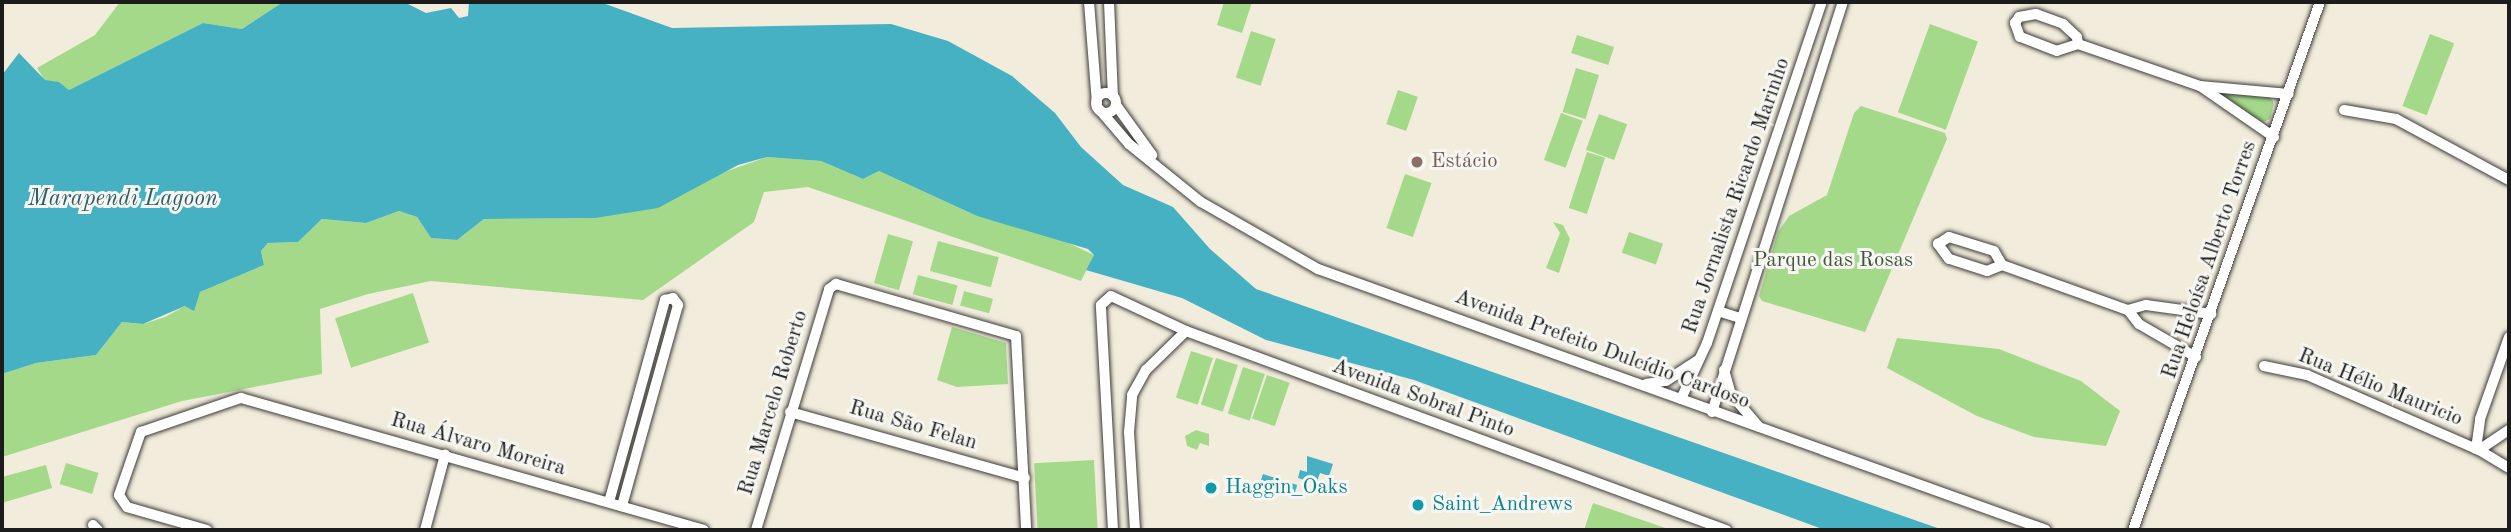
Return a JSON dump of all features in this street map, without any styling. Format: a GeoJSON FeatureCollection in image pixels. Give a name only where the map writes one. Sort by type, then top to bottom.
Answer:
{"type":"FeatureCollection","features":[{"type":"Feature","properties":{"kind":"street"},"geometry":{"type":"LineString","coordinates":[[1089,2],[1098,106],[1129,144],[1163,169]]}},
{"type":"Feature","properties":{"kind":"street"},"geometry":{"type":"LineString","coordinates":[[1098,106],[1110,113],[1115,101],[1109,2]]}},
{"type":"Feature","properties":{"kind":"street","name":"Rua Jornalista Ricardo Marinho"},"geometry":{"type":"LineString","coordinates":[[1681,399],[1701,358],[1822,2]]}},
{"type":"Feature","properties":{"kind":"street","name":"Rua Jornalista Ricardo Marinho"},"geometry":{"type":"LineString","coordinates":[[1712,412],[1723,368],[1774,208],[1843,2]]}},
{"type":"Feature","properties":{"kind":"street","name":"Rua Heloísa Alberto Torres"},"geometry":{"type":"LineString","coordinates":[[2133,530],[2320,2]]}},
{"type":"Feature","properties":{"kind":"street"},"geometry":{"type":"LineString","coordinates":[[2078,44],[2077,37],[2063,24],[2036,14],[2025,15],[2015,23],[2026,41],[2057,51],[2078,44],[2200,86],[2289,94]]}},
{"type":"Feature","properties":{"kind":"street"},"geometry":{"type":"LineString","coordinates":[[1807,50],[1825,56]]}},
{"type":"Feature","properties":{"kind":"street"},"geometry":{"type":"LineString","coordinates":[[2200,86],[2274,137]]}},
{"type":"Feature","properties":{"kind":"street"},"geometry":{"type":"LineString","coordinates":[[1098,106],[1101,95],[1115,101],[1163,169]]}},
{"type":"Feature","properties":{"kind":"street"},"geometry":{"type":"LineString","coordinates":[[2344,110],[2396,119],[2509,180]]}},
{"type":"Feature","properties":{"kind":"street","name":"Avenida Prefeito Dulcídio Cardoso"},"geometry":{"type":"LineString","coordinates":[[1163,169],[1201,202],[1318,269],[2046,530]]}},
{"type":"Feature","properties":{"kind":"street"},"geometry":{"type":"LineString","coordinates":[[1756,201],[1774,208]]}},
{"type":"Feature","properties":{"kind":"street"},"geometry":{"type":"LineString","coordinates":[[2003,265],[1987,271],[1949,258],[1938,244],[1956,238],[1994,251],[2003,265],[2129,310],[2146,305],[2211,314]]}},
{"type":"Feature","properties":{"kind":"street","name":"Rua Marcelo Roberto"},"geometry":{"type":"LineString","coordinates":[[756,530],[790,412],[831,287],[836,284],[1016,336],[1025,478]]}},
{"type":"Feature","properties":{"kind":"street","name":"Avenida Sobral Pinto"},"geometry":{"type":"LineString","coordinates":[[1107,432],[1101,305],[1111,296],[1186,331],[1726,530]]}},
{"type":"Feature","properties":{"kind":"street"},"geometry":{"type":"LineString","coordinates":[[609,502],[665,300],[673,298],[678,305],[622,506]]}},
{"type":"Feature","properties":{"kind":"street"},"geometry":{"type":"LineString","coordinates":[[1718,310],[1740,318]]}},
{"type":"Feature","properties":{"kind":"street"},"geometry":{"type":"LineString","coordinates":[[2129,310],[2138,324],[2196,357]]}},
{"type":"Feature","properties":{"kind":"street"},"geometry":{"type":"LineString","coordinates":[[1135,530],[1129,432],[1132,395],[1139,379],[1186,331]]}},
{"type":"Feature","properties":{"kind":"street"},"geometry":{"type":"LineString","coordinates":[[2478,449],[2480,419],[2509,337]]}},
{"type":"Feature","properties":{"kind":"street"},"geometry":{"type":"LineString","coordinates":[[1640,384],[1666,381],[1701,358]]}},
{"type":"Feature","properties":{"kind":"street","name":"Rua Hélio Mauricio"},"geometry":{"type":"LineString","coordinates":[[2264,366],[2307,375],[2478,449],[2509,468]]}},
{"type":"Feature","properties":{"kind":"street"},"geometry":{"type":"LineString","coordinates":[[1723,368],[1731,394],[1762,430]]}},
{"type":"Feature","properties":{"kind":"street","name":"Rua Álvaro Moreira"},"geometry":{"type":"LineString","coordinates":[[206,530],[127,508],[119,495],[141,432],[241,398],[704,530]]}},
{"type":"Feature","properties":{"kind":"street","name":"Rua São Felan"},"geometry":{"type":"LineString","coordinates":[[790,412],[1025,478]]}},
{"type":"Feature","properties":{"kind":"street","name":"Rua Hélio Mauricio"},"geometry":{"type":"LineString","coordinates":[[2478,449],[2509,430]]}},
{"type":"Feature","properties":{"kind":"street"},"geometry":{"type":"LineString","coordinates":[[1112,530],[1107,432],[1129,432]]}},
{"type":"Feature","properties":{"kind":"street"},"geometry":{"type":"LineString","coordinates":[[425,530],[445,455]]}},
{"type":"Feature","properties":{"kind":"street"},"geometry":{"type":"LineString","coordinates":[[1025,478],[1026,530]]}},
{"type":"Feature","properties":{"kind":"green space"},"geometry":{"type":"Polygon","coordinates":[[[120,2],[283,2],[242,29],[203,23],[69,90],[59,82],[45,81],[37,68],[95,35],[120,2]]]}},
{"type":"Feature","properties":{"kind":"green space"},"geometry":{"type":"Polygon","coordinates":[[[1224,2],[1252,2],[1242,33],[1217,25],[1224,2]]]}},
{"type":"Feature","properties":{"kind":"green space"},"geometry":{"type":"Polygon","coordinates":[[[1930,24],[1978,41],[1946,130],[1898,112],[1930,24]]]}},
{"type":"Feature","properties":{"kind":"green space"},"geometry":{"type":"Polygon","coordinates":[[[1251,31],[1276,39],[1261,86],[1236,78],[1251,31]]]}},
{"type":"Feature","properties":{"kind":"green space"},"geometry":{"type":"Polygon","coordinates":[[[2430,34],[2454,43],[2427,115],[2402,106],[2430,34]]]}},
{"type":"Feature","properties":{"kind":"green space"},"geometry":{"type":"Polygon","coordinates":[[[1577,35],[1614,47],[1608,65],[1571,53],[1577,35]]]}},
{"type":"Feature","properties":{"kind":"green space"},"geometry":{"type":"Polygon","coordinates":[[[1576,68],[1599,75],[1586,119],[1563,112],[1576,68]]]}},
{"type":"Feature","properties":{"kind":"green space"},"geometry":{"type":"Polygon","coordinates":[[[1398,90],[1418,97],[1406,131],[1386,124],[1398,90]]]}},
{"type":"Feature","properties":{"kind":"green space"},"geometry":{"type":"Polygon","coordinates":[[[2221,91],[2270,97],[2274,103],[2270,119],[2263,122],[2221,99],[2221,91]]]}},
{"type":"Feature","properties":{"kind":"green space","name":"Parque das Rosas"},"geometry":{"type":"Polygon","coordinates":[[[1861,106],[1945,133],[1947,139],[1865,332],[1762,301],[1759,296],[1778,232],[1789,216],[1827,195],[1854,113],[1861,106]]]}},
{"type":"Feature","properties":{"kind":"green space"},"geometry":{"type":"Polygon","coordinates":[[[1561,113],[1583,121],[1566,168],[1544,160],[1561,113]]]}},
{"type":"Feature","properties":{"kind":"green space"},"geometry":{"type":"Polygon","coordinates":[[[1599,114],[1627,124],[1614,160],[1586,150],[1599,114]]]}},
{"type":"Feature","properties":{"kind":"green space"},"geometry":{"type":"Polygon","coordinates":[[[1587,152],[1605,158],[1587,214],[1569,208],[1587,152]]]}},
{"type":"Feature","properties":{"kind":"green space"},"geometry":{"type":"Polygon","coordinates":[[[767,157],[821,161],[863,179],[879,171],[977,216],[1060,239],[1094,255],[1081,281],[808,187],[764,192],[754,222],[643,300],[431,281],[368,294],[320,309],[322,374],[182,401],[2,457],[2,374],[36,363],[96,355],[122,322],[143,324],[165,317],[194,301],[200,292],[264,265],[261,251],[268,243],[298,242],[322,219],[366,223],[399,211],[417,217],[431,238],[457,240],[484,219],[595,218],[767,157]]]}},
{"type":"Feature","properties":{"kind":"green space"},"geometry":{"type":"Polygon","coordinates":[[[1405,174],[1431,183],[1413,237],[1386,228],[1405,174]]]}},
{"type":"Feature","properties":{"kind":"green space"},"geometry":{"type":"Polygon","coordinates":[[[1553,222],[1563,225],[1570,239],[1559,273],[1546,268],[1560,233],[1553,222]]]}},
{"type":"Feature","properties":{"kind":"green space"},"geometry":{"type":"Polygon","coordinates":[[[1629,232],[1663,244],[1656,265],[1622,253],[1629,232]]]}},
{"type":"Feature","properties":{"kind":"green space"},"geometry":{"type":"Polygon","coordinates":[[[888,234],[913,241],[899,290],[874,283],[888,234]]]}},
{"type":"Feature","properties":{"kind":"green space"},"geometry":{"type":"Polygon","coordinates":[[[938,241],[999,257],[991,287],[930,271],[938,241]]]}},
{"type":"Feature","properties":{"kind":"green space"},"geometry":{"type":"Polygon","coordinates":[[[918,275],[958,286],[952,305],[913,294],[918,275]]]}},
{"type":"Feature","properties":{"kind":"green space"},"geometry":{"type":"Polygon","coordinates":[[[964,291],[993,299],[989,313],[960,305],[964,291]]]}},
{"type":"Feature","properties":{"kind":"green space"},"geometry":{"type":"Polygon","coordinates":[[[413,293],[429,342],[351,368],[335,318],[413,293]]]}},
{"type":"Feature","properties":{"kind":"green space"},"geometry":{"type":"Polygon","coordinates":[[[952,327],[1006,343],[1008,384],[957,387],[937,380],[952,327]]]}},
{"type":"Feature","properties":{"kind":"green space"},"geometry":{"type":"Polygon","coordinates":[[[1897,338],[1999,349],[2081,381],[2120,411],[2106,446],[2034,437],[1977,416],[1887,368],[1897,338]]]}},
{"type":"Feature","properties":{"kind":"green space"},"geometry":{"type":"Polygon","coordinates":[[[1191,351],[1213,358],[1198,405],[1176,398],[1191,351]]]}},
{"type":"Feature","properties":{"kind":"green space"},"geometry":{"type":"Polygon","coordinates":[[[1216,358],[1238,365],[1223,412],[1201,405],[1216,358]]]}},
{"type":"Feature","properties":{"kind":"green space"},"geometry":{"type":"Polygon","coordinates":[[[1243,367],[1265,374],[1250,421],[1228,414],[1243,367]]]}},
{"type":"Feature","properties":{"kind":"green space"},"geometry":{"type":"Polygon","coordinates":[[[1267,375],[1290,383],[1275,426],[1252,418],[1267,375]]]}},
{"type":"Feature","properties":{"kind":"green space"},"geometry":{"type":"Polygon","coordinates":[[[1196,430],[1209,434],[1209,446],[1200,443],[1197,450],[1187,446],[1185,436],[1196,430]]]}},
{"type":"Feature","properties":{"kind":"green space"},"geometry":{"type":"Polygon","coordinates":[[[1094,460],[1098,530],[1038,530],[1034,463],[1094,460]]]}},
{"type":"Feature","properties":{"kind":"green space"},"geometry":{"type":"Polygon","coordinates":[[[66,463],[99,473],[92,494],[60,484],[66,463]]]}},
{"type":"Feature","properties":{"kind":"green space"},"geometry":{"type":"Polygon","coordinates":[[[46,465],[52,488],[2,503],[2,477],[46,465]]]}},
{"type":"Feature","properties":{"kind":"green space"},"geometry":{"type":"Polygon","coordinates":[[[1593,503],[1671,530],[1584,530],[1593,503]]]}},
{"type":"Feature","properties":{"kind":"water","name":"Marapendi Lagoon"},"geometry":{"type":"Polygon","coordinates":[[[283,2],[404,2],[426,13],[451,8],[459,18],[468,16],[469,2],[600,2],[672,28],[891,24],[948,41],[1012,76],[1055,113],[1081,147],[1123,185],[1173,207],[1210,249],[1256,289],[1943,530],[1825,530],[1414,380],[1266,340],[1182,298],[1086,270],[1094,255],[1088,249],[977,216],[879,171],[863,179],[821,161],[767,157],[738,165],[658,208],[595,218],[484,219],[457,240],[431,238],[417,217],[399,211],[366,223],[322,219],[298,242],[268,243],[261,251],[264,265],[200,292],[194,311],[185,306],[143,324],[122,322],[96,355],[36,363],[2,374],[2,75],[19,53],[45,80],[59,82],[69,90],[203,23],[242,29],[283,2]]]}},
{"type":"Feature","properties":{"kind":"water"},"geometry":{"type":"Polygon","coordinates":[[[1307,456],[1333,464],[1329,476],[1320,473],[1316,484],[1298,478],[1300,470],[1307,472],[1307,456]]]}},
{"type":"Feature","properties":{"kind":"water"},"geometry":{"type":"Polygon","coordinates":[[[1263,474],[1297,485],[1294,495],[1260,484],[1263,474]]]}},
{"type":"Feature","properties":{"kind":"place","name":"Estácio"},"geometry":{"type":"Point","coordinates":[1417,162]}},
{"type":"Feature","properties":{"kind":"place","name":"Haggin_Oaks"},"geometry":{"type":"Point","coordinates":[1211,488]}},
{"type":"Feature","properties":{"kind":"place","name":"Saint_Andrews"},"geometry":{"type":"Point","coordinates":[1418,505]}}]}
